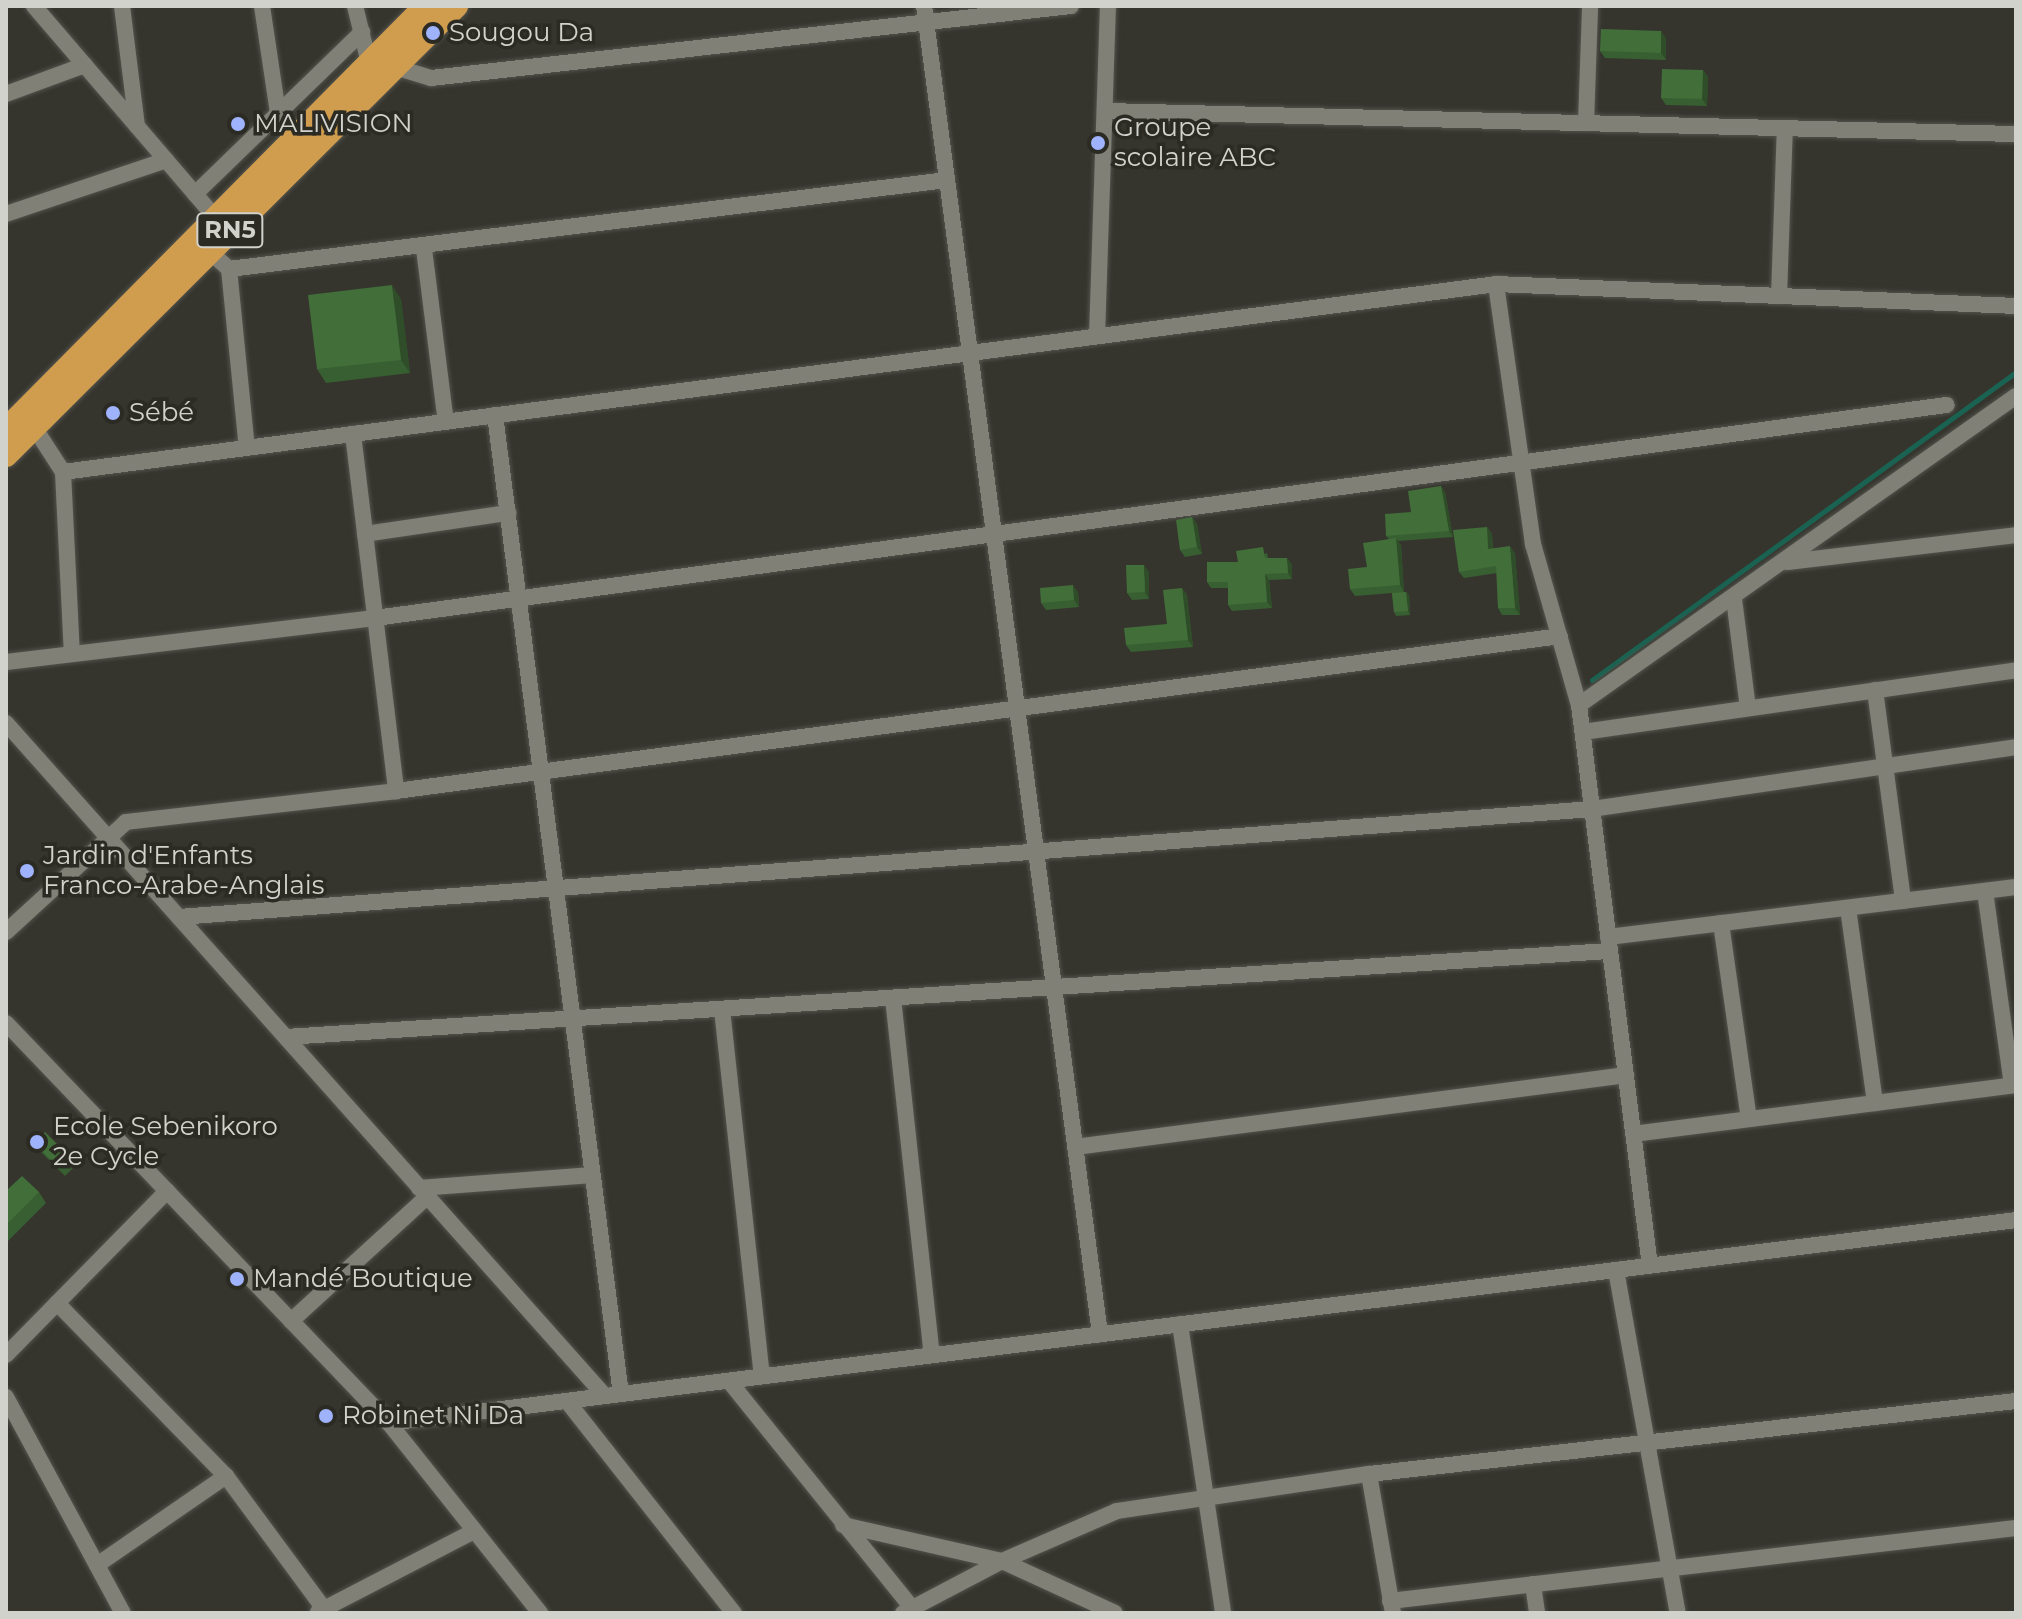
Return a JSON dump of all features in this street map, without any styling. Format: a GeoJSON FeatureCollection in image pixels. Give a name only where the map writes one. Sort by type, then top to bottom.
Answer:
{"type":"FeatureCollection","features":[{"type":"Feature","properties":{"kind":"highway","name":"RN5"},"geometry":{"type":"LineString","coordinates":[[6,430],[426,6]]}},
{"type":"Feature","properties":{"kind":"highway","name":"RN5"},"geometry":{"type":"LineString","coordinates":[[6,455],[456,6]]}},
{"type":"Feature","properties":{"kind":"street"},"geometry":{"type":"LineString","coordinates":[[34,6],[216,218]]}},
{"type":"Feature","properties":{"kind":"street"},"geometry":{"type":"LineString","coordinates":[[122,6],[137,126]]}},
{"type":"Feature","properties":{"kind":"street"},"geometry":{"type":"LineString","coordinates":[[262,6],[278,113]]}},
{"type":"Feature","properties":{"kind":"street"},"geometry":{"type":"LineString","coordinates":[[355,6],[369,63]]}},
{"type":"Feature","properties":{"kind":"street"},"geometry":{"type":"LineString","coordinates":[[395,67],[431,78],[925,14],[1071,6]]}},
{"type":"Feature","properties":{"kind":"street"},"geometry":{"type":"LineString","coordinates":[[1097,336],[1108,6]]}},
{"type":"Feature","properties":{"kind":"street"},"geometry":{"type":"LineString","coordinates":[[1586,123],[1590,6]]}},
{"type":"Feature","properties":{"kind":"street"},"geometry":{"type":"LineString","coordinates":[[925,14],[1100,1334]]}},
{"type":"Feature","properties":{"kind":"street"},"geometry":{"type":"LineString","coordinates":[[195,194],[362,32]]}},
{"type":"Feature","properties":{"kind":"street"},"geometry":{"type":"LineString","coordinates":[[6,94],[85,65]]}},
{"type":"Feature","properties":{"kind":"street"},"geometry":{"type":"LineString","coordinates":[[1106,111],[2016,134]]}},
{"type":"Feature","properties":{"kind":"street"},"geometry":{"type":"LineString","coordinates":[[1779,296],[1785,128]]}},
{"type":"Feature","properties":{"kind":"street"},"geometry":{"type":"LineString","coordinates":[[6,214],[166,160]]}},
{"type":"Feature","properties":{"kind":"street"},"geometry":{"type":"LineString","coordinates":[[229,269],[424,249],[947,180]]}},
{"type":"Feature","properties":{"kind":"street"},"geometry":{"type":"LineString","coordinates":[[424,249],[446,422]]}},
{"type":"Feature","properties":{"kind":"street"},"geometry":{"type":"LineString","coordinates":[[209,251],[229,269],[247,448]]}},
{"type":"Feature","properties":{"kind":"street"},"geometry":{"type":"LineString","coordinates":[[1496,284],[1533,544],[1579,705],[1650,1266]]}},
{"type":"Feature","properties":{"kind":"street"},"geometry":{"type":"LineString","coordinates":[[63,472],[1496,284],[2016,306]]}},
{"type":"Feature","properties":{"kind":"street"},"geometry":{"type":"LineString","coordinates":[[1579,705],[1734,599],[2016,396]]}},
{"type":"Feature","properties":{"kind":"street"},"geometry":{"type":"LineString","coordinates":[[6,662],[519,599],[1521,466],[1947,405]]}},
{"type":"Feature","properties":{"kind":"street"},"geometry":{"type":"LineString","coordinates":[[495,415],[593,1175],[613,1395]]}},
{"type":"Feature","properties":{"kind":"street"},"geometry":{"type":"LineString","coordinates":[[34,427],[63,472],[72,654]]}},
{"type":"Feature","properties":{"kind":"street"},"geometry":{"type":"LineString","coordinates":[[353,434],[396,791]]}},
{"type":"Feature","properties":{"kind":"street"},"geometry":{"type":"LineString","coordinates":[[365,534],[508,513]]}},
{"type":"Feature","properties":{"kind":"street"},"geometry":{"type":"LineString","coordinates":[[1783,563],[2016,535]]}},
{"type":"Feature","properties":{"kind":"street"},"geometry":{"type":"LineString","coordinates":[[1734,599],[1748,708]]}},
{"type":"Feature","properties":{"kind":"street"},"geometry":{"type":"LineString","coordinates":[[6,932],[126,822],[396,791],[1560,636]]}},
{"type":"Feature","properties":{"kind":"street"},"geometry":{"type":"LineString","coordinates":[[1583,732],[2016,670]]}},
{"type":"Feature","properties":{"kind":"street"},"geometry":{"type":"LineString","coordinates":[[1875,690],[1903,901]]}},
{"type":"Feature","properties":{"kind":"street"},"geometry":{"type":"LineString","coordinates":[[6,723],[423,1192],[613,1395]]}},
{"type":"Feature","properties":{"kind":"street"},"geometry":{"type":"LineString","coordinates":[[179,917],[557,892],[1592,809],[2016,747]]}},
{"type":"Feature","properties":{"kind":"street"},"geometry":{"type":"LineString","coordinates":[[286,1037],[1055,988],[1609,944],[1721,923],[2016,887]]}},
{"type":"Feature","properties":{"kind":"street"},"geometry":{"type":"LineString","coordinates":[[1633,1134],[2014,1085],[1985,891]]}},
{"type":"Feature","properties":{"kind":"street"},"geometry":{"type":"LineString","coordinates":[[1848,908],[1875,1103]]}},
{"type":"Feature","properties":{"kind":"street"},"geometry":{"type":"LineString","coordinates":[[1721,923],[1749,1119]]}},
{"type":"Feature","properties":{"kind":"street"},"geometry":{"type":"LineString","coordinates":[[893,998],[932,1355]]}},
{"type":"Feature","properties":{"kind":"street"},"geometry":{"type":"LineString","coordinates":[[722,1009],[762,1376]]}},
{"type":"Feature","properties":{"kind":"street"},"geometry":{"type":"LineString","coordinates":[[6,1023],[389,1423],[540,1613]]}},
{"type":"Feature","properties":{"kind":"street"},"geometry":{"type":"LineString","coordinates":[[1075,1147],[1626,1075]]}},
{"type":"Feature","properties":{"kind":"street"},"geometry":{"type":"LineString","coordinates":[[291,1321],[423,1192],[593,1175]]}},
{"type":"Feature","properties":{"kind":"street"},"geometry":{"type":"LineString","coordinates":[[6,1355],[167,1191]]}},
{"type":"Feature","properties":{"kind":"street"},"geometry":{"type":"LineString","coordinates":[[389,1423],[2016,1220]]}},
{"type":"Feature","properties":{"kind":"street"},"geometry":{"type":"LineString","coordinates":[[1616,1270],[1678,1613]]}},
{"type":"Feature","properties":{"kind":"street"},"geometry":{"type":"LineString","coordinates":[[57,1303],[226,1476],[323,1612],[474,1531]]}},
{"type":"Feature","properties":{"kind":"street"},"geometry":{"type":"LineString","coordinates":[[1180,1324],[1223,1613]]}},
{"type":"Feature","properties":{"kind":"street"},"geometry":{"type":"LineString","coordinates":[[729,1381],[911,1611],[1002,1561],[1117,1511],[1369,1474],[2016,1401]]}},
{"type":"Feature","properties":{"kind":"street"},"geometry":{"type":"LineString","coordinates":[[6,1397],[123,1613]]}},
{"type":"Feature","properties":{"kind":"street"},"geometry":{"type":"LineString","coordinates":[[567,1401],[734,1613]]}},
{"type":"Feature","properties":{"kind":"street"},"geometry":{"type":"LineString","coordinates":[[1369,1474],[1392,1607],[1533,1584],[2016,1528]]}},
{"type":"Feature","properties":{"kind":"street"},"geometry":{"type":"LineString","coordinates":[[97,1565],[226,1476]]}},
{"type":"Feature","properties":{"kind":"street"},"geometry":{"type":"LineString","coordinates":[[843,1525],[1002,1561],[1115,1613]]}},
{"type":"Feature","properties":{"kind":"street"},"geometry":{"type":"LineString","coordinates":[[1533,1584],[1537,1613]]}},
{"type":"Feature","properties":{"kind":"building"},"geometry":{"type":"Polygon","coordinates":[[[1601,29],[1661,31],[1661,53],[1600,51],[1601,29]]]}},
{"type":"Feature","properties":{"kind":"building"},"geometry":{"type":"Polygon","coordinates":[[[1662,69],[1703,70],[1702,99],[1661,98],[1662,69]]]}},
{"type":"Feature","properties":{"kind":"building"},"geometry":{"type":"Polygon","coordinates":[[[392,285],[401,360],[317,369],[308,295],[392,285]]]}},
{"type":"Feature","properties":{"kind":"building"},"geometry":{"type":"Polygon","coordinates":[[[1441,486],[1449,531],[1386,536],[1385,514],[1411,512],[1408,491],[1441,486]]]}},
{"type":"Feature","properties":{"kind":"building"},"geometry":{"type":"Polygon","coordinates":[[[1192,517],[1197,547],[1180,550],[1176,520],[1192,517]]]}},
{"type":"Feature","properties":{"kind":"building"},"geometry":{"type":"Polygon","coordinates":[[[1487,527],[1488,549],[1510,546],[1515,608],[1498,608],[1496,566],[1459,572],[1453,530],[1487,527]]]}},
{"type":"Feature","properties":{"kind":"building"},"geometry":{"type":"Polygon","coordinates":[[[1396,538],[1400,585],[1350,589],[1348,569],[1367,567],[1363,543],[1396,538]]]}},
{"type":"Feature","properties":{"kind":"building"},"geometry":{"type":"Polygon","coordinates":[[[1263,547],[1265,558],[1287,558],[1288,573],[1265,574],[1267,602],[1228,605],[1228,582],[1207,582],[1207,562],[1238,562],[1236,551],[1263,547]]]}},
{"type":"Feature","properties":{"kind":"building"},"geometry":{"type":"Polygon","coordinates":[[[1126,565],[1144,565],[1145,592],[1127,593],[1126,565]]]}},
{"type":"Feature","properties":{"kind":"building"},"geometry":{"type":"Polygon","coordinates":[[[1073,585],[1074,600],[1041,603],[1040,588],[1073,585]]]}},
{"type":"Feature","properties":{"kind":"building"},"geometry":{"type":"Polygon","coordinates":[[[1182,588],[1188,640],[1126,645],[1124,628],[1167,624],[1163,590],[1182,588]]]}},
{"type":"Feature","properties":{"kind":"building"},"geometry":{"type":"Polygon","coordinates":[[[1406,592],[1408,611],[1394,612],[1392,593],[1406,592]]]}},
{"type":"Feature","properties":{"kind":"building"},"geometry":{"type":"Polygon","coordinates":[[[45,1132],[71,1158],[60,1169],[34,1143],[45,1132]]]}},
{"type":"Feature","properties":{"kind":"building"},"geometry":{"type":"Polygon","coordinates":[[[22,1176],[39,1192],[6,1225],[6,1191],[22,1176]]]}},
{"type":"Feature","properties":{"kind":"waterway"},"geometry":{"type":"LineString","coordinates":[[1592,680],[2016,372]]}},
{"type":"Feature","properties":{"kind":"place","name":"Sougou Da"},"geometry":{"type":"Point","coordinates":[433,33]}},
{"type":"Feature","properties":{"kind":"place","name":"MALIVISION"},"geometry":{"type":"Point","coordinates":[238,124]}},
{"type":"Feature","properties":{"kind":"place","name":"Groupe scolaire ABC"},"geometry":{"type":"Point","coordinates":[1098,143]}},
{"type":"Feature","properties":{"kind":"place","name":"Sébé"},"geometry":{"type":"Point","coordinates":[113,413]}},
{"type":"Feature","properties":{"kind":"place","name":"Jardin d'Enfants Franco-Arabe-Anglais"},"geometry":{"type":"Point","coordinates":[27,871]}},
{"type":"Feature","properties":{"kind":"place","name":"Ecole Sebenikoro 2e Cycle"},"geometry":{"type":"Point","coordinates":[37,1142]}},
{"type":"Feature","properties":{"kind":"place","name":"Mandé Boutique"},"geometry":{"type":"Point","coordinates":[237,1279]}},
{"type":"Feature","properties":{"kind":"place","name":"Robinet Ni Da"},"geometry":{"type":"Point","coordinates":[326,1416]}}]}
